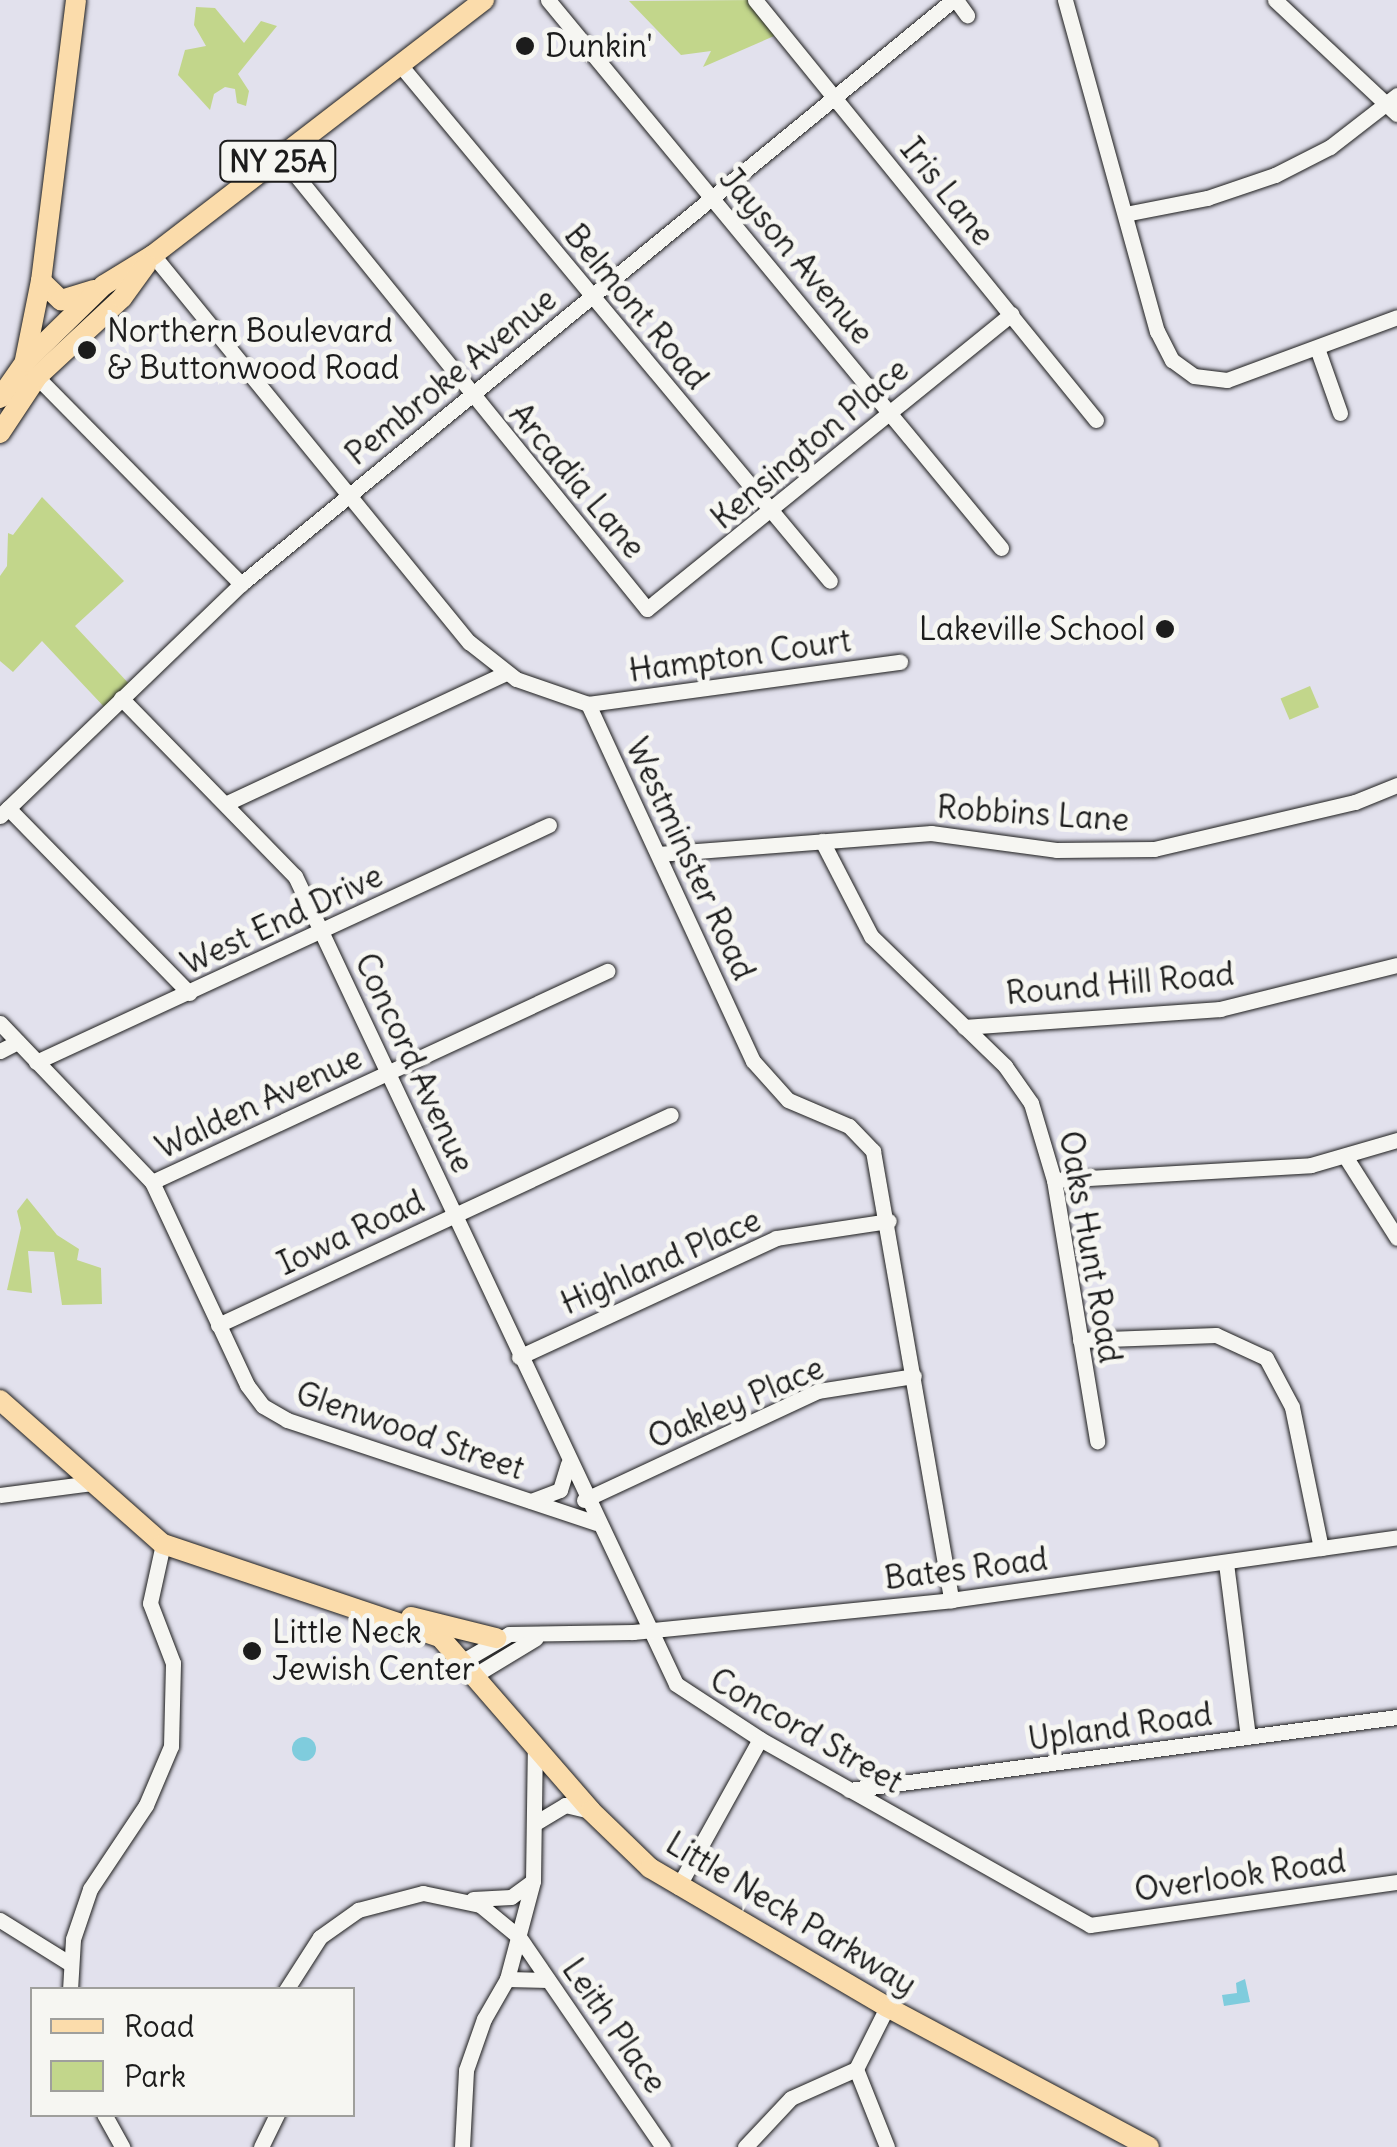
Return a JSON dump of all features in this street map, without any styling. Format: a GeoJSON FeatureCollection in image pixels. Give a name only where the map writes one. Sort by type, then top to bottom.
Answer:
{"type":"FeatureCollection","features":[{"type":"Feature","properties":{"kind":"main road"},"geometry":{"type":"LineString","coordinates":[[31,370],[76,0]]}},
{"type":"Feature","properties":{"kind":"main road","name":"NY 25A"},"geometry":{"type":"LineString","coordinates":[[0,433],[31,370],[104,284],[153,255],[484,0]]}},
{"type":"Feature","properties":{"kind":"main road","name":"NY 25A"},"geometry":{"type":"LineString","coordinates":[[0,398],[122,298],[153,255]]}},
{"type":"Feature","properties":{"kind":"main road"},"geometry":{"type":"LineString","coordinates":[[41,281],[61,300],[104,284]]}},
{"type":"Feature","properties":{"kind":"main road","name":"Little Neck Parkway"},"geometry":{"type":"LineString","coordinates":[[0,1400],[163,1544],[396,1618],[440,1637],[626,1849],[678,1887],[887,2006],[1149,2147]]}},
{"type":"Feature","properties":{"kind":"main road"},"geometry":{"type":"LineString","coordinates":[[396,1618],[429,1617],[496,1638]]}},
{"type":"Feature","properties":{"kind":"street","name":"Jayson Avenue"},"geometry":{"type":"LineString","coordinates":[[548,0],[1001,548]]}},
{"type":"Feature","properties":{"kind":"street","name":"Iris Lane"},"geometry":{"type":"LineString","coordinates":[[755,0],[1096,420]]}},
{"type":"Feature","properties":{"kind":"street","name":"Pembroke Avenue"},"geometry":{"type":"LineString","coordinates":[[4,812],[241,584],[468,394],[954,0]]}},
{"type":"Feature","properties":{"kind":"street"},"geometry":{"type":"LineString","coordinates":[[954,0],[967,16]]}},
{"type":"Feature","properties":{"kind":"street"},"geometry":{"type":"LineString","coordinates":[[1065,0],[1162,346],[1184,370],[1227,380],[1397,318]]}},
{"type":"Feature","properties":{"kind":"street"},"geometry":{"type":"LineString","coordinates":[[1125,214],[1207,198],[1275,175],[1394,106],[1275,0]]}},
{"type":"Feature","properties":{"kind":"street","name":"Belmont Road"},"geometry":{"type":"LineString","coordinates":[[401,66],[830,581]]}},
{"type":"Feature","properties":{"kind":"street","name":"Arcadia Lane"},"geometry":{"type":"LineString","coordinates":[[282,158],[468,394],[644,604]]}},
{"type":"Feature","properties":{"kind":"street"},"geometry":{"type":"LineString","coordinates":[[153,255],[469,642],[506,674],[588,704]]}},
{"type":"Feature","properties":{"kind":"street","name":"Kensington Place"},"geometry":{"type":"LineString","coordinates":[[644,604],[647,609],[667,598],[1011,314]]}},
{"type":"Feature","properties":{"kind":"street"},"geometry":{"type":"LineString","coordinates":[[1318,348],[1340,413]]}},
{"type":"Feature","properties":{"kind":"street"},"geometry":{"type":"LineString","coordinates":[[31,370],[241,584]]}},
{"type":"Feature","properties":{"kind":"street","name":"Hampton Court"},"geometry":{"type":"LineString","coordinates":[[588,704],[900,662]]}},
{"type":"Feature","properties":{"kind":"street"},"geometry":{"type":"LineString","coordinates":[[227,802],[506,674]]}},
{"type":"Feature","properties":{"kind":"street","name":"Concord Avenue"},"geometry":{"type":"LineString","coordinates":[[121,698],[290,869],[323,931],[584,1500]]}},
{"type":"Feature","properties":{"kind":"street","name":"Westminster Road"},"geometry":{"type":"LineString","coordinates":[[588,704],[753,1061],[788,1100],[863,1137],[880,1166],[950,1600]]}},
{"type":"Feature","properties":{"kind":"street","name":"Robbins Lane"},"geometry":{"type":"LineString","coordinates":[[658,854],[931,833],[1056,850],[1154,849],[1355,802],[1397,785]]}},
{"type":"Feature","properties":{"kind":"street"},"geometry":{"type":"LineString","coordinates":[[4,812],[189,994]]}},
{"type":"Feature","properties":{"kind":"street","name":"West End Drive"},"geometry":{"type":"LineString","coordinates":[[36,1062],[549,825]]}},
{"type":"Feature","properties":{"kind":"street","name":"Oaks Hunt Road"},"geometry":{"type":"LineString","coordinates":[[822,841],[871,936],[964,1026],[1032,1103],[1054,1180],[1096,1441]]}},
{"type":"Feature","properties":{"kind":"street","name":"Round Hill Road"},"geometry":{"type":"LineString","coordinates":[[964,1026],[1220,1009],[1397,965]]}},
{"type":"Feature","properties":{"kind":"street","name":"Walden Avenue"},"geometry":{"type":"LineString","coordinates":[[152,1182],[608,971]]}},
{"type":"Feature","properties":{"kind":"street","name":"Glenwood Street"},"geometry":{"type":"LineString","coordinates":[[0,1023],[152,1182],[246,1385],[274,1414],[596,1524]]}},
{"type":"Feature","properties":{"kind":"street"},"geometry":{"type":"LineString","coordinates":[[0,1051],[18,1042]]}},
{"type":"Feature","properties":{"kind":"street","name":"Iowa Road"},"geometry":{"type":"LineString","coordinates":[[218,1326],[671,1116]]}},
{"type":"Feature","properties":{"kind":"street"},"geometry":{"type":"LineString","coordinates":[[1054,1180],[1256,1171],[1345,1156],[1397,1140]]}},
{"type":"Feature","properties":{"kind":"street"},"geometry":{"type":"LineString","coordinates":[[1345,1156],[1397,1238]]}},
{"type":"Feature","properties":{"kind":"street","name":"Highland Place"},"geometry":{"type":"LineString","coordinates":[[519,1356],[776,1238],[889,1221]]}},
{"type":"Feature","properties":{"kind":"street"},"geometry":{"type":"LineString","coordinates":[[1080,1340],[1216,1335],[1266,1358],[1292,1406],[1321,1548]]}},
{"type":"Feature","properties":{"kind":"street","name":"Oakley Place"},"geometry":{"type":"LineString","coordinates":[[584,1500],[818,1391],[914,1376]]}},
{"type":"Feature","properties":{"kind":"street","name":"Glenwood Street"},"geometry":{"type":"LineString","coordinates":[[531,1502],[560,1490],[568,1464]]}},
{"type":"Feature","properties":{"kind":"street"},"geometry":{"type":"LineString","coordinates":[[0,1495],[92,1483]]}},
{"type":"Feature","properties":{"kind":"street","name":"Concord Street"},"geometry":{"type":"LineString","coordinates":[[584,1500],[676,1684],[760,1740],[1090,1924]]}},
{"type":"Feature","properties":{"kind":"street","name":"Bates Road"},"geometry":{"type":"LineString","coordinates":[[496,1638],[647,1630],[950,1600],[1397,1538]]}},
{"type":"Feature","properties":{"kind":"street"},"geometry":{"type":"LineString","coordinates":[[70,1987],[69,1963],[90,1890],[156,1787],[171,1746],[173,1664],[150,1603],[163,1544]]}},
{"type":"Feature","properties":{"kind":"street"},"geometry":{"type":"LineString","coordinates":[[1226,1563],[1248,1737]]}},
{"type":"Feature","properties":{"kind":"street","name":"Bates Road"},"geometry":{"type":"LineString","coordinates":[[469,1668],[540,1637]]}},
{"type":"Feature","properties":{"kind":"street"},"geometry":{"type":"LineString","coordinates":[[469,1668],[496,1638]]}},
{"type":"Feature","properties":{"kind":"street","name":"Upland Road"},"geometry":{"type":"LineString","coordinates":[[849,1790],[1397,1717]]}},
{"type":"Feature","properties":{"kind":"street"},"geometry":{"type":"LineString","coordinates":[[678,1887],[760,1740]]}},
{"type":"Feature","properties":{"kind":"street"},"geometry":{"type":"LineString","coordinates":[[462,2147],[466,2070],[484,2019],[506,1979],[533,1881],[537,1822],[535,1746]]}},
{"type":"Feature","properties":{"kind":"street"},"geometry":{"type":"LineString","coordinates":[[537,1822],[564,1805],[591,1811]]}},
{"type":"Feature","properties":{"kind":"street"},"geometry":{"type":"LineString","coordinates":[[288,1987],[320,1937],[358,1910],[423,1893],[462,1898],[511,1897],[533,1881]]}},
{"type":"Feature","properties":{"kind":"street","name":"Overlook Road"},"geometry":{"type":"LineString","coordinates":[[1090,1924],[1397,1882]]}},
{"type":"Feature","properties":{"kind":"street","name":"Leith Place"},"geometry":{"type":"LineString","coordinates":[[462,1898],[491,1911],[519,1937],[663,2147]]}},
{"type":"Feature","properties":{"kind":"street"},"geometry":{"type":"LineString","coordinates":[[0,1920],[69,1963]]}},
{"type":"Feature","properties":{"kind":"street"},"geometry":{"type":"LineString","coordinates":[[506,1979],[548,1980]]}},
{"type":"Feature","properties":{"kind":"street"},"geometry":{"type":"LineString","coordinates":[[745,2147],[791,2098],[856,2069],[887,2006]]}},
{"type":"Feature","properties":{"kind":"street"},"geometry":{"type":"LineString","coordinates":[[856,2069],[887,2147]]}},
{"type":"Feature","properties":{"kind":"street"},"geometry":{"type":"LineString","coordinates":[[106,2117],[122,2147]]}},
{"type":"Feature","properties":{"kind":"street"},"geometry":{"type":"LineString","coordinates":[[261,2147],[276,2117]]}},
{"type":"Feature","properties":{"kind":"green space"},"geometry":{"type":"Polygon","coordinates":[[[755,0],[781,33],[703,67],[711,51],[681,55],[629,1],[755,0]]]}},
{"type":"Feature","properties":{"kind":"green space"},"geometry":{"type":"Polygon","coordinates":[[[196,7],[215,8],[244,43],[261,21],[277,26],[238,74],[249,91],[246,106],[237,103],[235,89],[225,87],[214,94],[210,110],[178,75],[185,50],[206,46],[194,25],[196,7]]]}},
{"type":"Feature","properties":{"kind":"green space"},"geometry":{"type":"Polygon","coordinates":[[[42,497],[124,581],[75,626],[132,687],[108,711],[42,641],[13,672],[0,661],[0,576],[7,566],[8,533],[13,535],[42,497]]]}},
{"type":"Feature","properties":{"kind":"green space"},"geometry":{"type":"Polygon","coordinates":[[[1310,686],[1319,707],[1290,720],[1281,699],[1310,686]]]}},
{"type":"Feature","properties":{"kind":"green space"},"geometry":{"type":"Polygon","coordinates":[[[27,1198],[57,1235],[79,1249],[77,1260],[101,1268],[102,1304],[62,1305],[54,1252],[28,1251],[32,1293],[7,1290],[21,1228],[17,1211],[27,1198]]]}},
{"type":"Feature","properties":{"kind":"water"},"geometry":{"type":"Polygon","coordinates":[[[304,1737],[313,1740],[313,1758],[304,1761],[295,1758],[292,1749],[295,1740],[304,1737]]]}},
{"type":"Feature","properties":{"kind":"water"},"geometry":{"type":"Polygon","coordinates":[[[1245,1979],[1250,2002],[1224,2006],[1222,1995],[1237,1993],[1236,1983],[1245,1979]]]}},
{"type":"Feature","properties":{"kind":"place","name":"Dunkin'"},"geometry":{"type":"Point","coordinates":[525,46]}},
{"type":"Feature","properties":{"kind":"place","name":"Northern Boulevard & Buttonwood Road"},"geometry":{"type":"Point","coordinates":[87,350]}},
{"type":"Feature","properties":{"kind":"place","name":"Lakeville School"},"geometry":{"type":"Point","coordinates":[1165,629]}},
{"type":"Feature","properties":{"kind":"place","name":"Little Neck Jewish Center"},"geometry":{"type":"Point","coordinates":[252,1651]}}]}
